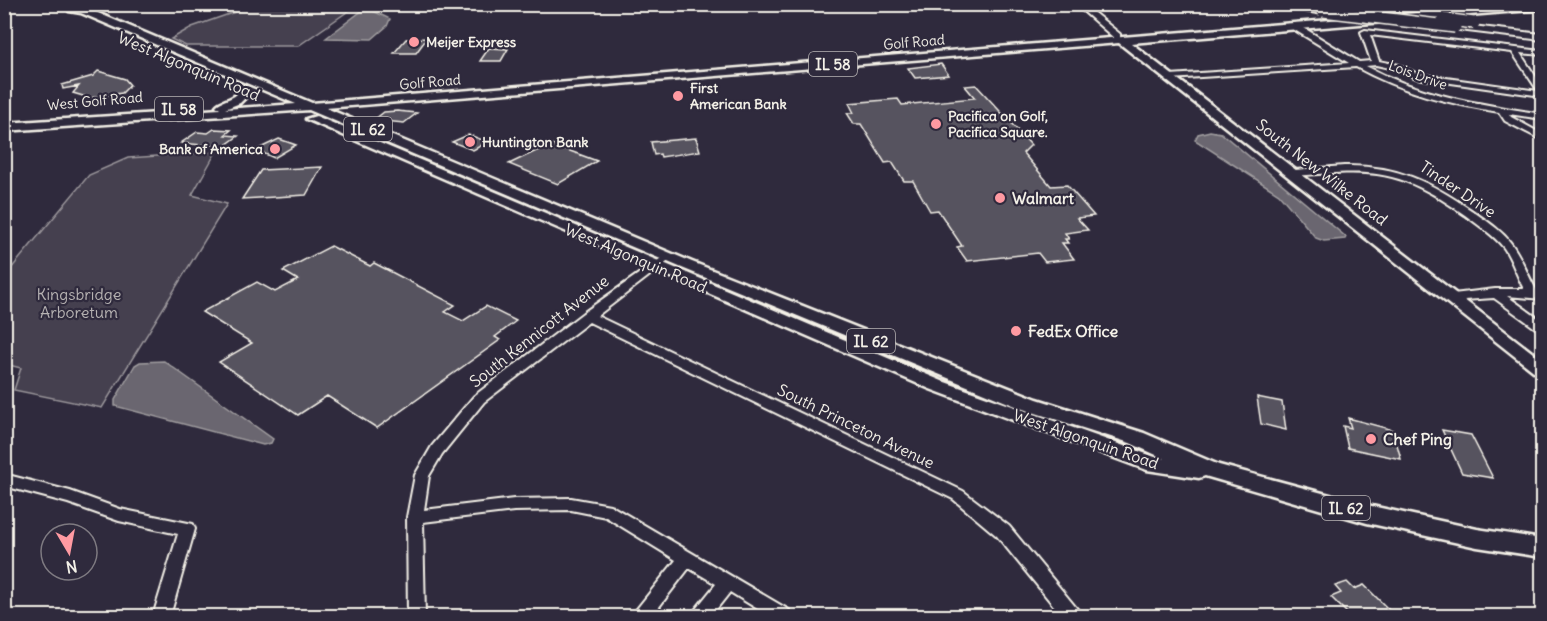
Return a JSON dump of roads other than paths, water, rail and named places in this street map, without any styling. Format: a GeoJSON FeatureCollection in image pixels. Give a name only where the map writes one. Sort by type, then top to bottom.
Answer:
{"type":"FeatureCollection","features":[{"type":"Feature","properties":{"kind":"highway"},"geometry":{"type":"LineString","coordinates":[[1268,4],[1362,10],[1542,31]]}},
{"type":"Feature","properties":{"kind":"highway"},"geometry":{"type":"LineString","coordinates":[[1320,8],[1389,19],[1542,37]]}},
{"type":"Feature","properties":{"kind":"main road","name":"Golf Road"},"geometry":{"type":"LineString","coordinates":[[292,104],[310,106],[1120,39],[1504,4]]}},
{"type":"Feature","properties":{"kind":"main road","name":"Golf Road"},"geometry":{"type":"LineString","coordinates":[[292,104],[1542,6]]}},
{"type":"Feature","properties":{"kind":"main road","name":"West Algonquin Road"},"geometry":{"type":"LineString","coordinates":[[68,7],[77,16],[117,36],[275,102]]}},
{"type":"Feature","properties":{"kind":"main road","name":"West Algonquin Road"},"geometry":{"type":"LineString","coordinates":[[68,7],[83,10],[292,104],[661,261],[1030,404],[1137,438],[1214,471],[1367,514],[1477,538],[1542,548]]}},
{"type":"Feature","properties":{"kind":"main road","name":"South New Wilke Road"},"geometry":{"type":"LineString","coordinates":[[1120,39],[1295,173],[1542,369]]}},
{"type":"Feature","properties":{"kind":"main road"},"geometry":{"type":"LineString","coordinates":[[222,106],[241,98],[243,94],[238,86]]}},
{"type":"Feature","properties":{"kind":"main road","name":"West Golf Road"},"geometry":{"type":"LineString","coordinates":[[4,127],[222,106],[275,102],[292,104]]}},
{"type":"Feature","properties":{"kind":"main road","name":"West Golf Road"},"geometry":{"type":"LineString","coordinates":[[4,127],[292,104]]}},
{"type":"Feature","properties":{"kind":"main road","name":"West Algonquin Road"},"geometry":{"type":"LineString","coordinates":[[310,106],[453,164],[661,261]]}},
{"type":"Feature","properties":{"kind":"street","name":"South New Wilke Road"},"geometry":{"type":"LineString","coordinates":[[1078,4],[1120,39]]}},
{"type":"Feature","properties":{"kind":"street","name":"Lois Drive"},"geometry":{"type":"LineString","coordinates":[[1296,27],[1386,79],[1420,92],[1458,103],[1542,116]]}},
{"type":"Feature","properties":{"kind":"street"},"geometry":{"type":"LineString","coordinates":[[1376,63],[1365,32],[1542,53]]}},
{"type":"Feature","properties":{"kind":"street"},"geometry":{"type":"LineString","coordinates":[[1514,49],[1542,93]]}},
{"type":"Feature","properties":{"kind":"street"},"geometry":{"type":"LineString","coordinates":[[1170,77],[1376,63],[1396,67],[1416,76],[1542,93]]}},
{"type":"Feature","properties":{"kind":"street"},"geometry":{"type":"LineString","coordinates":[[1502,111],[1508,119],[1542,137]]}},
{"type":"Feature","properties":{"kind":"street","name":"Tinder Drive"},"geometry":{"type":"LineString","coordinates":[[1295,173],[1357,167],[1398,172],[1410,176],[1471,215],[1504,242],[1538,295]]}},
{"type":"Feature","properties":{"kind":"street","name":"South Kennicott Avenue"},"geometry":{"type":"LineString","coordinates":[[416,616],[415,517],[422,475],[436,450],[479,399],[661,261]]}},
{"type":"Feature","properties":{"kind":"street"},"geometry":{"type":"LineString","coordinates":[[1453,298],[1495,293],[1538,295]]}},
{"type":"Feature","properties":{"kind":"street"},"geometry":{"type":"LineString","coordinates":[[1495,293],[1542,327]]}},
{"type":"Feature","properties":{"kind":"street","name":"South Princeton Avenue"},"geometry":{"type":"LineString","coordinates":[[587,316],[958,495],[1003,531],[1072,616]]}},
{"type":"Feature","properties":{"kind":"street"},"geometry":{"type":"LineString","coordinates":[[4,480],[70,497],[119,515],[187,529],[162,616]]}},
{"type":"Feature","properties":{"kind":"street"},"geometry":{"type":"LineString","coordinates":[[415,517],[514,505],[572,504],[610,511],[783,616]]}},
{"type":"Feature","properties":{"kind":"street"},"geometry":{"type":"LineString","coordinates":[[642,616],[687,558]]}},
{"type":"Feature","properties":{"kind":"street"},"geometry":{"type":"LineString","coordinates":[[701,616],[728,582]]}},
{"type":"Feature","properties":{"kind":"place","name":"Meijer Express"},"geometry":{"type":"Point","coordinates":[414,42]}},
{"type":"Feature","properties":{"kind":"place","name":"First American Bank"},"geometry":{"type":"Point","coordinates":[678,96]}},
{"type":"Feature","properties":{"kind":"place","name":"Pacifica on Golf, Pacifica Square."},"geometry":{"type":"Point","coordinates":[936,124]}},
{"type":"Feature","properties":{"kind":"place","name":"Huntington Bank"},"geometry":{"type":"Point","coordinates":[470,142]}},
{"type":"Feature","properties":{"kind":"place","name":"Bank of America"},"geometry":{"type":"Point","coordinates":[275,149]}},
{"type":"Feature","properties":{"kind":"place","name":"Walmart"},"geometry":{"type":"Point","coordinates":[1000,198]}},
{"type":"Feature","properties":{"kind":"place","name":"FedEx Office"},"geometry":{"type":"Point","coordinates":[1016,331]}},
{"type":"Feature","properties":{"kind":"place","name":"Chef Ping"},"geometry":{"type":"Point","coordinates":[1371,439]}},
{"type":"Feature","properties":{"kind":"park label","name":"Kingsbridge Arboretum"},"geometry":{"type":"Point","coordinates":[79,303]}}]}
